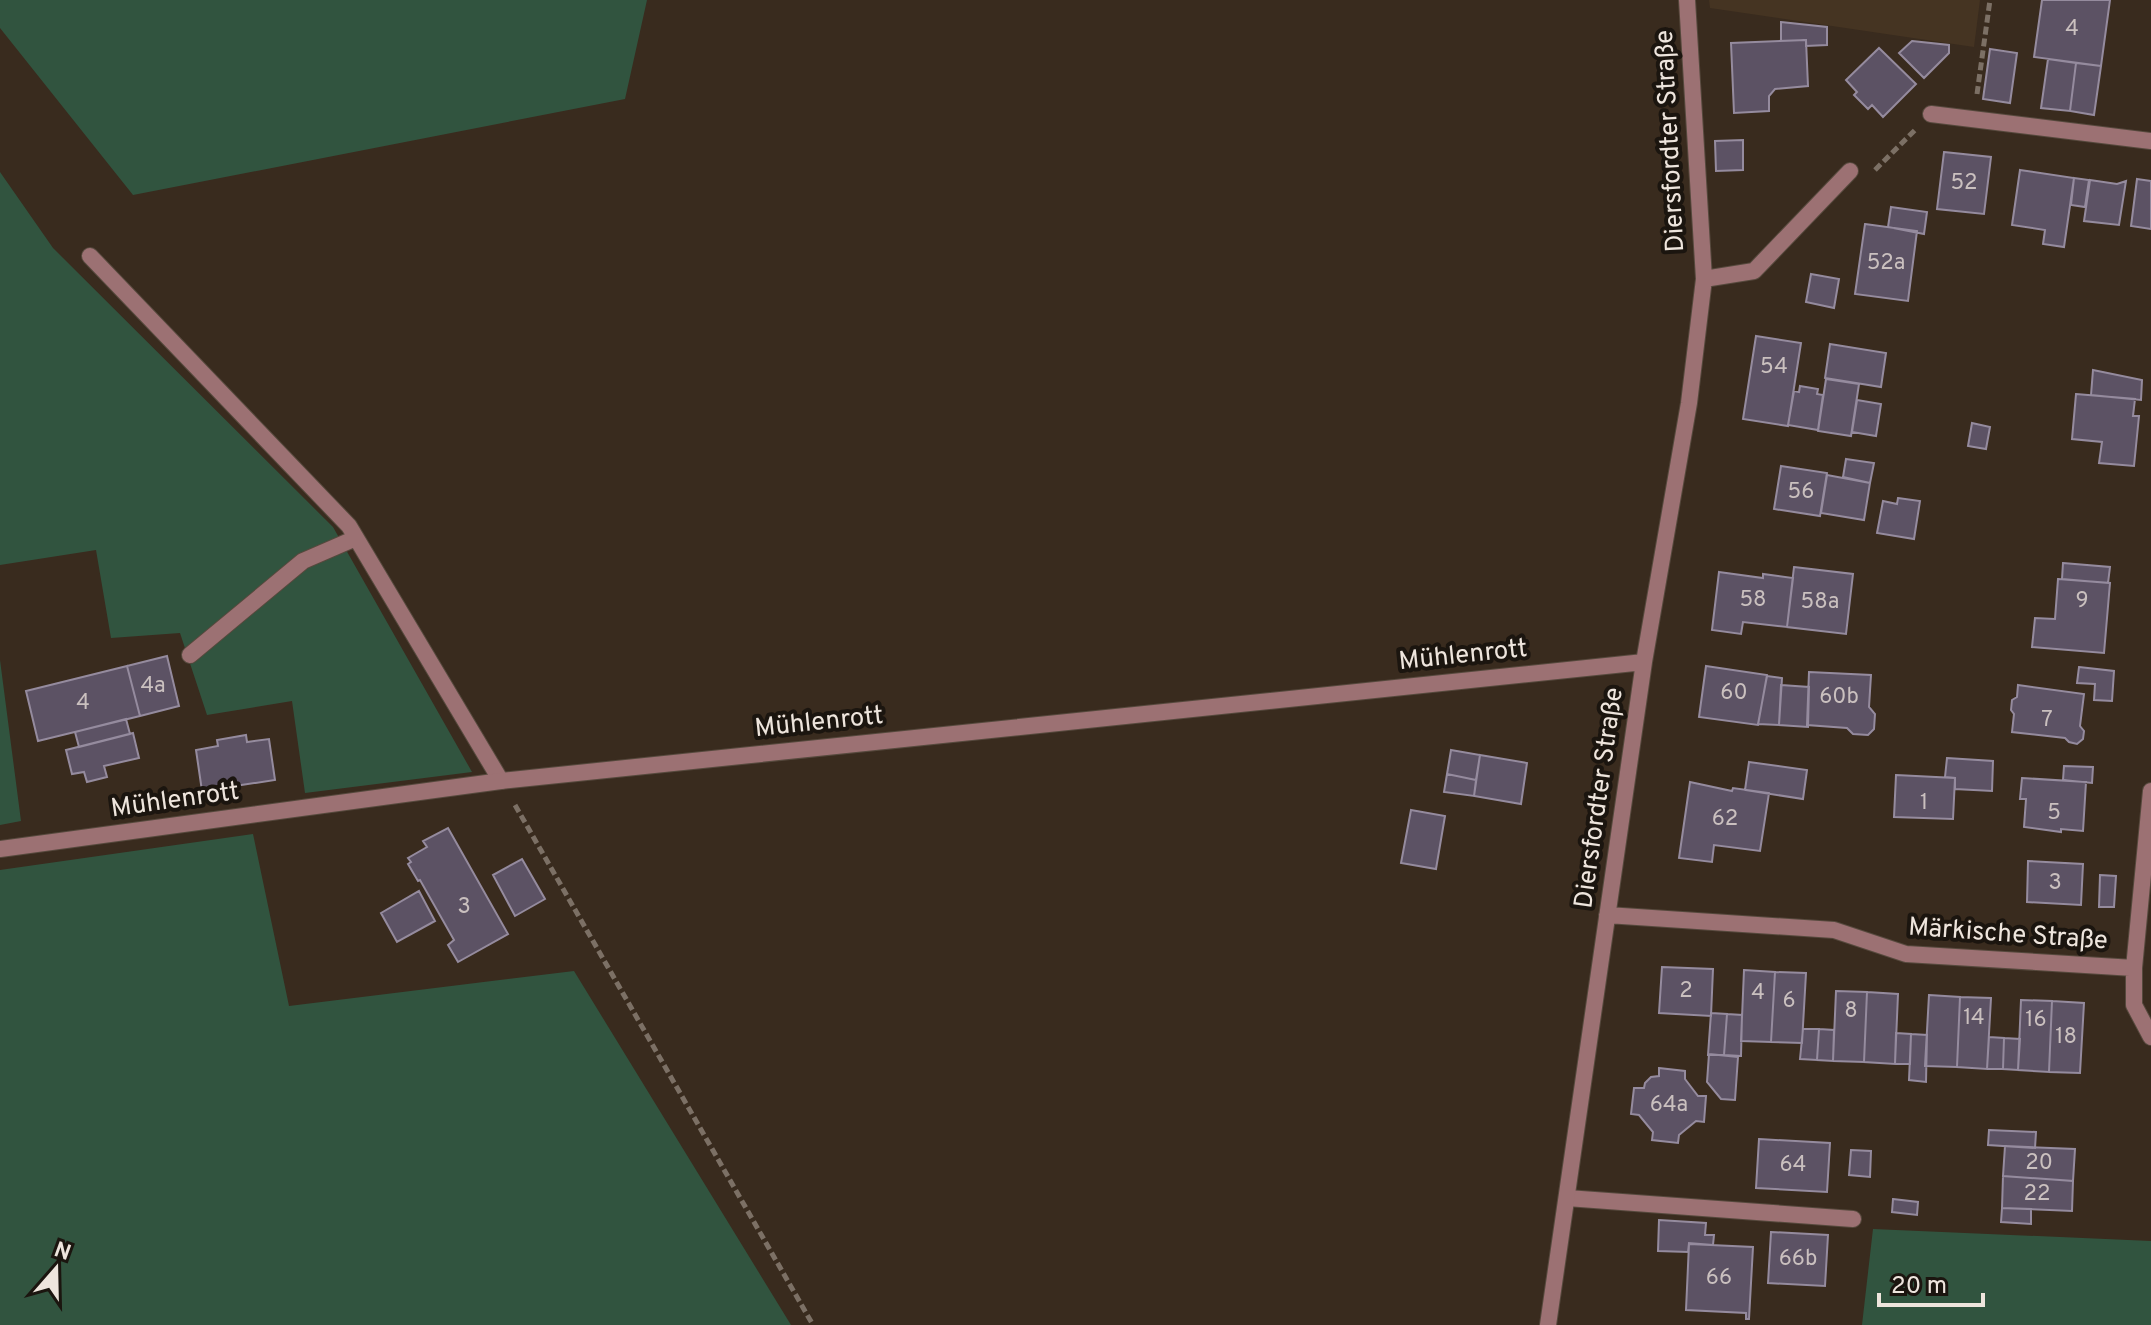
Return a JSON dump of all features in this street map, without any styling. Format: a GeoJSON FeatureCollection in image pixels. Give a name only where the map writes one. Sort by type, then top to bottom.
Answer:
{"type":"FeatureCollection","features":[{"type":"Feature","properties":{"kind":"street","name":"Diersfordter Straße"},"geometry":{"type":"LineString","coordinates":[[1548,1325],[1644,662],[1689,403],[1704,279],[1687,0]]}},
{"type":"Feature","properties":{"kind":"street"},"geometry":{"type":"LineString","coordinates":[[1931,114],[2151,141]]}},
{"type":"Feature","properties":{"kind":"street","name":"Diersfordter Straße"},"geometry":{"type":"LineString","coordinates":[[1704,279],[1754,271],[1850,171]]}},
{"type":"Feature","properties":{"kind":"street"},"geometry":{"type":"LineString","coordinates":[[90,256],[349,526],[501,781]]}},
{"type":"Feature","properties":{"kind":"street"},"geometry":{"type":"LineString","coordinates":[[190,655],[303,561],[356,538]]}},
{"type":"Feature","properties":{"kind":"street","name":"Mühlenrott"},"geometry":{"type":"LineString","coordinates":[[0,849],[501,781],[1644,662]]}},
{"type":"Feature","properties":{"kind":"street","name":"Märkische Straße"},"geometry":{"type":"LineString","coordinates":[[1607,915],[1834,930],[1906,954],[2134,968],[2151,791]]}},
{"type":"Feature","properties":{"kind":"street"},"geometry":{"type":"LineString","coordinates":[[2134,968],[2134,1005],[2151,1037]]}},
{"type":"Feature","properties":{"kind":"street"},"geometry":{"type":"LineString","coordinates":[[1567,1198],[1853,1219]]}},
{"type":"Feature","properties":{"kind":"path"},"geometry":{"type":"LineString","coordinates":[[1974,119],[1990,0]]}},
{"type":"Feature","properties":{"kind":"path"},"geometry":{"type":"LineString","coordinates":[[1850,171],[1873,171],[1931,114]]}},
{"type":"Feature","properties":{"kind":"path"},"geometry":{"type":"LineString","coordinates":[[501,781],[813,1325]]}},
{"type":"Feature","properties":{"kind":"shaded area"},"geometry":{"type":"Polygon","coordinates":[[[1709,0],[1980,0],[1974,47],[1710,8],[1709,0]]]}},
{"type":"Feature","properties":{"kind":"green space"},"geometry":{"type":"Polygon","coordinates":[[[0,0],[647,0],[625,99],[133,195],[0,28],[0,0]]]}},
{"type":"Feature","properties":{"kind":"green space"},"geometry":{"type":"Polygon","coordinates":[[[0,172],[53,248],[333,527],[472,772],[305,793],[292,701],[207,715],[180,633],[111,638],[96,550],[0,565],[0,172]]]}},
{"type":"Feature","properties":{"kind":"green space"},"geometry":{"type":"Polygon","coordinates":[[[0,660],[21,821],[0,825],[0,660]]]}},
{"type":"Feature","properties":{"kind":"green space"},"geometry":{"type":"Polygon","coordinates":[[[253,834],[289,1006],[574,971],[791,1325],[0,1325],[0,870],[253,834]]]}},
{"type":"Feature","properties":{"kind":"green space"},"geometry":{"type":"Polygon","coordinates":[[[1873,1229],[2151,1241],[2151,1325],[1862,1325],[1873,1229]]]}},
{"type":"Feature","properties":{"kind":"building"},"geometry":{"type":"Polygon","coordinates":[[[2042,0],[2110,0],[2101,66],[2034,57],[2042,0]]]}},
{"type":"Feature","properties":{"kind":"building"},"geometry":{"type":"Polygon","coordinates":[[[1781,22],[1827,27],[1827,45],[1806,46],[1806,40],[1781,41],[1781,22]]]}},
{"type":"Feature","properties":{"kind":"building"},"geometry":{"type":"Polygon","coordinates":[[[1806,40],[1808,86],[1775,89],[1769,96],[1769,111],[1734,113],[1731,43],[1806,40]]]}},
{"type":"Feature","properties":{"kind":"building"},"geometry":{"type":"Polygon","coordinates":[[[1912,41],[1949,45],[1949,53],[1924,78],[1899,53],[1912,41]]]}},
{"type":"Feature","properties":{"kind":"building"},"geometry":{"type":"Polygon","coordinates":[[[1879,48],[1916,84],[1883,117],[1872,105],[1868,109],[1854,95],[1857,92],[1846,80],[1879,48]]]}},
{"type":"Feature","properties":{"kind":"building"},"geometry":{"type":"Polygon","coordinates":[[[1990,49],[2017,53],[2010,103],[1983,99],[1990,49]]]}},
{"type":"Feature","properties":{"kind":"building"},"geometry":{"type":"Polygon","coordinates":[[[2048,59],[2076,63],[2070,111],[2041,108],[2048,59]]]}},
{"type":"Feature","properties":{"kind":"building"},"geometry":{"type":"Polygon","coordinates":[[[2076,63],[2101,66],[2094,115],[2070,111],[2076,63]]]}},
{"type":"Feature","properties":{"kind":"building"},"geometry":{"type":"Polygon","coordinates":[[[1743,140],[1743,170],[1716,171],[1715,141],[1743,140]]]}},
{"type":"Feature","properties":{"kind":"building"},"geometry":{"type":"Polygon","coordinates":[[[1944,152],[1991,157],[1984,214],[1937,209],[1944,152]]]}},
{"type":"Feature","properties":{"kind":"building"},"geometry":{"type":"Polygon","coordinates":[[[2020,170],[2074,178],[2064,247],[2043,244],[2045,230],[2012,225],[2020,170]]]}},
{"type":"Feature","properties":{"kind":"building"},"geometry":{"type":"Polygon","coordinates":[[[2074,178],[2089,180],[2085,207],[2071,205],[2074,178]]]}},
{"type":"Feature","properties":{"kind":"building"},"geometry":{"type":"Polygon","coordinates":[[[2137,179],[2151,181],[2151,229],[2131,226],[2137,179]]]}},
{"type":"Feature","properties":{"kind":"building"},"geometry":{"type":"Polygon","coordinates":[[[2090,180],[2117,184],[2126,181],[2119,225],[2084,221],[2090,180]]]}},
{"type":"Feature","properties":{"kind":"building"},"geometry":{"type":"Polygon","coordinates":[[[1891,207],[1927,212],[1924,234],[1888,227],[1891,207]]]}},
{"type":"Feature","properties":{"kind":"building"},"geometry":{"type":"Polygon","coordinates":[[[1865,224],[1917,231],[1908,301],[1855,294],[1865,224]]]}},
{"type":"Feature","properties":{"kind":"building"},"geometry":{"type":"Polygon","coordinates":[[[1811,274],[1839,279],[1834,308],[1806,302],[1811,274]]]}},
{"type":"Feature","properties":{"kind":"building"},"geometry":{"type":"Polygon","coordinates":[[[1756,336],[1801,343],[1788,426],[1743,419],[1756,336]]]}},
{"type":"Feature","properties":{"kind":"building"},"geometry":{"type":"Polygon","coordinates":[[[1830,344],[1886,353],[1881,387],[1825,378],[1830,344]]]}},
{"type":"Feature","properties":{"kind":"building"},"geometry":{"type":"Polygon","coordinates":[[[2093,370],[2142,380],[2141,400],[2091,395],[2093,370]]]}},
{"type":"Feature","properties":{"kind":"building"},"geometry":{"type":"Polygon","coordinates":[[[1826,379],[1859,384],[1851,436],[1818,431],[1826,379]]]}},
{"type":"Feature","properties":{"kind":"building"},"geometry":{"type":"Polygon","coordinates":[[[1800,386],[1818,389],[1817,394],[1823,395],[1818,430],[1788,425],[1794,391],[1799,392],[1800,386]]]}},
{"type":"Feature","properties":{"kind":"building"},"geometry":{"type":"Polygon","coordinates":[[[2076,394],[2135,399],[2133,416],[2139,416],[2134,466],[2099,463],[2102,442],[2072,439],[2076,394]]]}},
{"type":"Feature","properties":{"kind":"building"},"geometry":{"type":"Polygon","coordinates":[[[1857,400],[1881,404],[1876,436],[1852,432],[1857,400]]]}},
{"type":"Feature","properties":{"kind":"building"},"geometry":{"type":"Polygon","coordinates":[[[1972,423],[1990,427],[1986,449],[1968,446],[1972,423]]]}},
{"type":"Feature","properties":{"kind":"building"},"geometry":{"type":"Polygon","coordinates":[[[1846,459],[1874,463],[1870,483],[1843,477],[1846,459]]]}},
{"type":"Feature","properties":{"kind":"building"},"geometry":{"type":"Polygon","coordinates":[[[1781,466],[1827,473],[1820,516],[1774,509],[1781,466]]]}},
{"type":"Feature","properties":{"kind":"building"},"geometry":{"type":"Polygon","coordinates":[[[1827,475],[1870,483],[1864,520],[1821,513],[1827,475]]]}},
{"type":"Feature","properties":{"kind":"building"},"geometry":{"type":"Polygon","coordinates":[[[1898,498],[1920,501],[1914,539],[1877,533],[1883,501],[1897,504],[1898,498]]]}},
{"type":"Feature","properties":{"kind":"building"},"geometry":{"type":"Polygon","coordinates":[[[2063,563],[2110,567],[2108,583],[2062,579],[2063,563]]]}},
{"type":"Feature","properties":{"kind":"building"},"geometry":{"type":"Polygon","coordinates":[[[1794,567],[1853,574],[1846,634],[1787,627],[1794,567]]]}},
{"type":"Feature","properties":{"kind":"building"},"geometry":{"type":"Polygon","coordinates":[[[1719,572],[1763,578],[1763,574],[1793,578],[1787,627],[1743,622],[1741,634],[1712,630],[1719,572]]]}},
{"type":"Feature","properties":{"kind":"building"},"geometry":{"type":"Polygon","coordinates":[[[2058,579],[2110,583],[2104,653],[2032,647],[2035,618],[2055,619],[2058,579]]]}},
{"type":"Feature","properties":{"kind":"building"},"geometry":{"type":"Polygon","coordinates":[[[167,656],[179,706],[140,716],[127,666],[167,656]]]}},
{"type":"Feature","properties":{"kind":"building"},"geometry":{"type":"Polygon","coordinates":[[[127,666],[140,716],[38,741],[26,691],[127,666]]]}},
{"type":"Feature","properties":{"kind":"building"},"geometry":{"type":"Polygon","coordinates":[[[1706,666],[1767,675],[1758,725],[1699,717],[1706,666]]]}},
{"type":"Feature","properties":{"kind":"building"},"geometry":{"type":"Polygon","coordinates":[[[2079,667],[2114,671],[2112,701],[2094,700],[2095,684],[2077,683],[2079,667]]]}},
{"type":"Feature","properties":{"kind":"building"},"geometry":{"type":"Polygon","coordinates":[[[1809,672],[1871,675],[1869,707],[1875,714],[1874,729],[1868,735],[1853,734],[1847,728],[1807,725],[1809,672]]]}},
{"type":"Feature","properties":{"kind":"building"},"geometry":{"type":"Polygon","coordinates":[[[1767,676],[1782,678],[1779,725],[1758,724],[1767,676]]]}},
{"type":"Feature","properties":{"kind":"building"},"geometry":{"type":"Polygon","coordinates":[[[1781,685],[1809,687],[1808,727],[1779,725],[1781,685]]]}},
{"type":"Feature","properties":{"kind":"building"},"geometry":{"type":"Polygon","coordinates":[[[2018,685],[2084,694],[2080,726],[2084,731],[2083,739],[2077,744],[2065,738],[2012,732],[2012,700],[2017,697],[2018,685]]]}},
{"type":"Feature","properties":{"kind":"building"},"geometry":{"type":"Polygon","coordinates":[[[126,719],[130,734],[79,747],[75,732],[126,719]]]}},
{"type":"Feature","properties":{"kind":"building"},"geometry":{"type":"Polygon","coordinates":[[[133,733],[139,758],[104,766],[107,777],[87,782],[84,772],[72,774],[66,750],[133,733]]]}},
{"type":"Feature","properties":{"kind":"building"},"geometry":{"type":"Polygon","coordinates":[[[246,735],[247,742],[269,739],[275,780],[202,791],[196,750],[218,746],[217,740],[246,735]]]}},
{"type":"Feature","properties":{"kind":"building"},"geometry":{"type":"Polygon","coordinates":[[[1451,750],[1480,755],[1476,780],[1447,774],[1451,750]]]}},
{"type":"Feature","properties":{"kind":"building"},"geometry":{"type":"Polygon","coordinates":[[[1480,755],[1527,763],[1521,804],[1474,796],[1480,755]]]}},
{"type":"Feature","properties":{"kind":"building"},"geometry":{"type":"Polygon","coordinates":[[[1947,758],[1993,761],[1992,791],[1955,789],[1955,778],[1945,777],[1947,758]]]}},
{"type":"Feature","properties":{"kind":"building"},"geometry":{"type":"Polygon","coordinates":[[[1749,762],[1807,770],[1803,799],[1745,790],[1749,762]]]}},
{"type":"Feature","properties":{"kind":"building"},"geometry":{"type":"Polygon","coordinates":[[[2064,766],[2093,767],[2092,783],[2063,780],[2064,766]]]}},
{"type":"Feature","properties":{"kind":"building"},"geometry":{"type":"Polygon","coordinates":[[[1447,774],[1476,780],[1474,796],[1444,792],[1447,774]]]}},
{"type":"Feature","properties":{"kind":"building"},"geometry":{"type":"Polygon","coordinates":[[[1896,775],[1955,778],[1953,819],[1894,817],[1896,775]]]}},
{"type":"Feature","properties":{"kind":"building"},"geometry":{"type":"Polygon","coordinates":[[[2022,778],[2086,782],[2083,831],[2061,829],[2061,832],[2024,827],[2026,799],[2020,799],[2022,778]]]}},
{"type":"Feature","properties":{"kind":"building"},"geometry":{"type":"Polygon","coordinates":[[[1690,782],[1732,791],[1733,788],[1769,793],[1760,851],[1714,845],[1712,862],[1679,858],[1690,782]]]}},
{"type":"Feature","properties":{"kind":"building"},"geometry":{"type":"Polygon","coordinates":[[[1411,810],[1445,816],[1436,869],[1401,863],[1411,810]]]}},
{"type":"Feature","properties":{"kind":"building"},"geometry":{"type":"Polygon","coordinates":[[[448,828],[508,934],[458,962],[448,945],[454,940],[408,864],[411,862],[408,858],[427,847],[423,841],[448,828]]]}},
{"type":"Feature","properties":{"kind":"building"},"geometry":{"type":"Polygon","coordinates":[[[522,859],[545,899],[515,916],[493,875],[522,859]]]}},
{"type":"Feature","properties":{"kind":"building"},"geometry":{"type":"Polygon","coordinates":[[[2028,861],[2083,864],[2081,905],[2027,902],[2028,861]]]}},
{"type":"Feature","properties":{"kind":"building"},"geometry":{"type":"Polygon","coordinates":[[[2100,875],[2116,876],[2114,907],[2099,907],[2100,875]]]}},
{"type":"Feature","properties":{"kind":"building"},"geometry":{"type":"Polygon","coordinates":[[[419,891],[435,921],[397,942],[381,913],[419,891]]]}},
{"type":"Feature","properties":{"kind":"building"},"geometry":{"type":"Polygon","coordinates":[[[1662,967],[1713,969],[1711,1016],[1659,1013],[1662,967]]]}},
{"type":"Feature","properties":{"kind":"building"},"geometry":{"type":"Polygon","coordinates":[[[1744,970],[1775,972],[1771,1042],[1741,1041],[1744,970]]]}},
{"type":"Feature","properties":{"kind":"building"},"geometry":{"type":"Polygon","coordinates":[[[1775,972],[1806,973],[1802,1043],[1771,1042],[1775,972]]]}},
{"type":"Feature","properties":{"kind":"building"},"geometry":{"type":"Polygon","coordinates":[[[1836,991],[1867,992],[1864,1062],[1833,1061],[1836,991]]]}},
{"type":"Feature","properties":{"kind":"building"},"geometry":{"type":"Polygon","coordinates":[[[1867,992],[1898,994],[1895,1064],[1864,1062],[1867,992]]]}},
{"type":"Feature","properties":{"kind":"building"},"geometry":{"type":"Polygon","coordinates":[[[1929,995],[1960,997],[1957,1067],[1925,1066],[1929,995]]]}},
{"type":"Feature","properties":{"kind":"building"},"geometry":{"type":"Polygon","coordinates":[[[1960,997],[1991,998],[1987,1069],[1957,1067],[1960,997]]]}},
{"type":"Feature","properties":{"kind":"building"},"geometry":{"type":"Polygon","coordinates":[[[2021,1000],[2052,1001],[2049,1072],[2018,1070],[2021,1000]]]}},
{"type":"Feature","properties":{"kind":"building"},"geometry":{"type":"Polygon","coordinates":[[[2052,1001],[2084,1003],[2080,1073],[2049,1072],[2052,1001]]]}},
{"type":"Feature","properties":{"kind":"building"},"geometry":{"type":"Polygon","coordinates":[[[1711,1013],[1727,1014],[1724,1055],[1708,1055],[1711,1013]]]}},
{"type":"Feature","properties":{"kind":"building"},"geometry":{"type":"Polygon","coordinates":[[[1727,1014],[1742,1015],[1741,1056],[1724,1055],[1727,1014]]]}},
{"type":"Feature","properties":{"kind":"building"},"geometry":{"type":"Polygon","coordinates":[[[1803,1029],[1819,1029],[1817,1060],[1800,1059],[1803,1029]]]}},
{"type":"Feature","properties":{"kind":"building"},"geometry":{"type":"Polygon","coordinates":[[[1819,1029],[1834,1030],[1833,1061],[1817,1060],[1819,1029]]]}},
{"type":"Feature","properties":{"kind":"building"},"geometry":{"type":"Polygon","coordinates":[[[1896,1033],[1911,1034],[1910,1064],[1895,1064],[1896,1033]]]}},
{"type":"Feature","properties":{"kind":"building"},"geometry":{"type":"Polygon","coordinates":[[[1911,1034],[1927,1035],[1926,1082],[1909,1080],[1911,1034]]]}},
{"type":"Feature","properties":{"kind":"building"},"geometry":{"type":"Polygon","coordinates":[[[1989,1037],[2004,1038],[2003,1069],[1987,1069],[1989,1037]]]}},
{"type":"Feature","properties":{"kind":"building"},"geometry":{"type":"Polygon","coordinates":[[[2004,1038],[2020,1039],[2018,1070],[2003,1069],[2004,1038]]]}},
{"type":"Feature","properties":{"kind":"building"},"geometry":{"type":"Polygon","coordinates":[[[1709,1054],[1738,1057],[1735,1100],[1721,1099],[1707,1082],[1709,1054]]]}},
{"type":"Feature","properties":{"kind":"building"},"geometry":{"type":"Polygon","coordinates":[[[1659,1068],[1685,1071],[1685,1079],[1698,1096],[1706,1096],[1704,1122],[1696,1121],[1679,1135],[1678,1143],[1652,1140],[1653,1132],[1639,1115],[1631,1114],[1634,1088],[1644,1088],[1651,1077],[1659,1076],[1659,1068]]]}},
{"type":"Feature","properties":{"kind":"building"},"geometry":{"type":"Polygon","coordinates":[[[1989,1130],[2036,1132],[2035,1148],[1988,1145],[1989,1130]]]}},
{"type":"Feature","properties":{"kind":"building"},"geometry":{"type":"Polygon","coordinates":[[[1759,1139],[1830,1143],[1827,1192],[1756,1188],[1759,1139]]]}},
{"type":"Feature","properties":{"kind":"building"},"geometry":{"type":"Polygon","coordinates":[[[2005,1146],[2075,1149],[2073,1181],[2003,1176],[2005,1146]]]}},
{"type":"Feature","properties":{"kind":"building"},"geometry":{"type":"Polygon","coordinates":[[[1851,1150],[1871,1151],[1870,1177],[1849,1175],[1851,1150]]]}},
{"type":"Feature","properties":{"kind":"building"},"geometry":{"type":"Polygon","coordinates":[[[2003,1176],[2073,1181],[2072,1211],[2002,1208],[2003,1176]]]}},
{"type":"Feature","properties":{"kind":"building"},"geometry":{"type":"Polygon","coordinates":[[[1893,1199],[1918,1202],[1917,1215],[1892,1212],[1893,1199]]]}},
{"type":"Feature","properties":{"kind":"building"},"geometry":{"type":"Polygon","coordinates":[[[2002,1208],[2031,1209],[2031,1224],[2001,1222],[2002,1208]]]}},
{"type":"Feature","properties":{"kind":"building"},"geometry":{"type":"Polygon","coordinates":[[[1659,1220],[1706,1223],[1705,1235],[1714,1235],[1713,1245],[1689,1243],[1688,1252],[1658,1251],[1659,1220]]]}},
{"type":"Feature","properties":{"kind":"building"},"geometry":{"type":"Polygon","coordinates":[[[1771,1232],[1828,1235],[1825,1286],[1768,1283],[1771,1232]]]}},
{"type":"Feature","properties":{"kind":"building"},"geometry":{"type":"Polygon","coordinates":[[[1689,1244],[1753,1247],[1749,1319],[1746,1319],[1746,1313],[1686,1310],[1689,1244]]]}}]}
